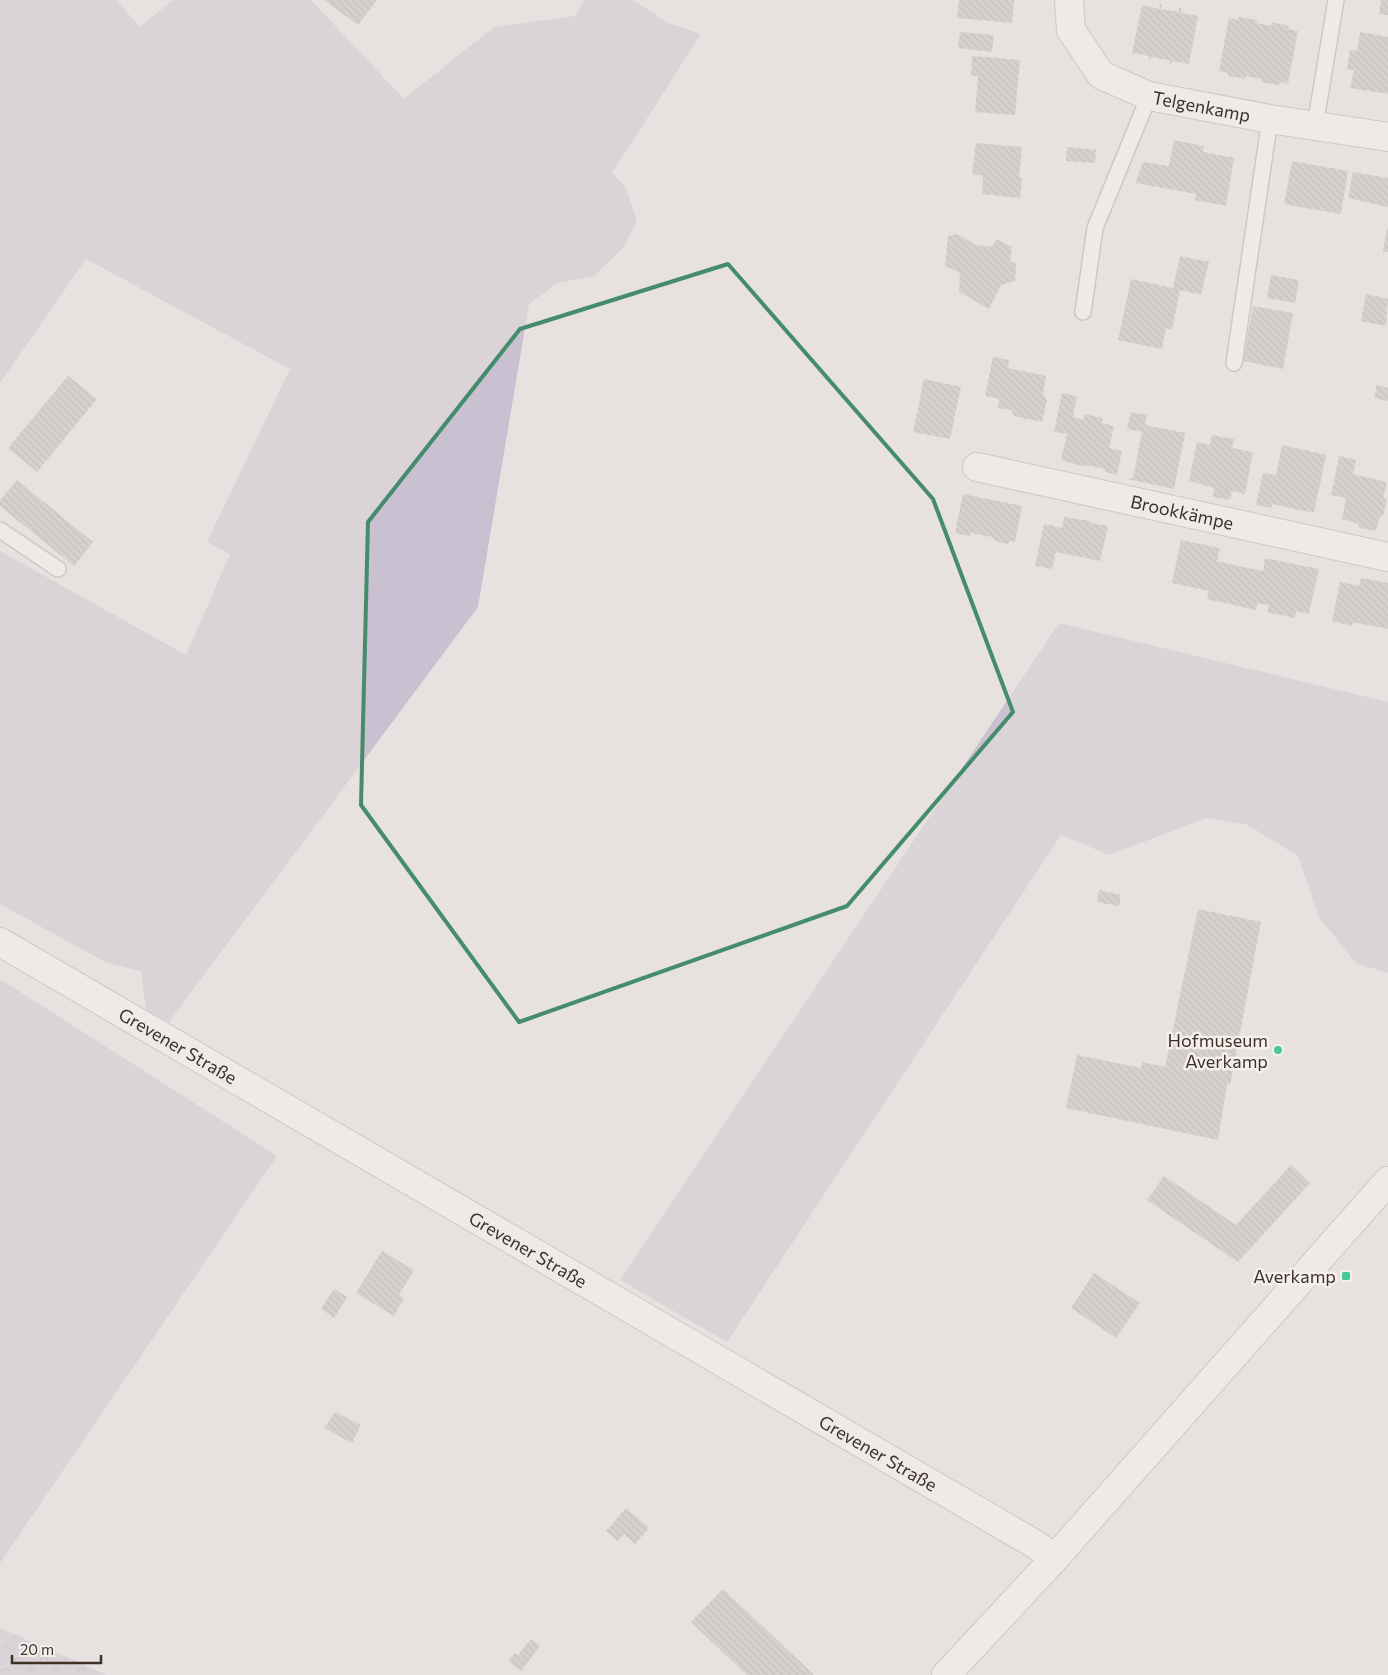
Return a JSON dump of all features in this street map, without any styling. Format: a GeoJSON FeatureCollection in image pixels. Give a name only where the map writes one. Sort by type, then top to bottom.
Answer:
{"type":"FeatureCollection","features":[{"type":"Feature","properties":{"kind":"street","name":"Telgenkamp"},"geometry":{"type":"LineString","coordinates":[[1069,0],[1071,30],[1101,75],[1149,96],[1270,119],[1388,137]]}},
{"type":"Feature","properties":{"kind":"street","name":"Brookkämpe"},"geometry":{"type":"LineString","coordinates":[[977,467],[1388,557]]}},
{"type":"Feature","properties":{"kind":"street","name":"Grevener Straße"},"geometry":{"type":"LineString","coordinates":[[0,942],[1034,1542],[1055,1558]]}},
{"type":"Feature","properties":{"kind":"street"},"geometry":{"type":"LineString","coordinates":[[946,1675],[1055,1558],[1388,1181]]}},
{"type":"Feature","properties":{"kind":"lane"},"geometry":{"type":"LineString","coordinates":[[1315,126],[1336,0]]}},
{"type":"Feature","properties":{"kind":"lane"},"geometry":{"type":"LineString","coordinates":[[1083,312],[1095,228],[1149,96]]}},
{"type":"Feature","properties":{"kind":"lane"},"geometry":{"type":"LineString","coordinates":[[1234,363],[1270,119]]}},
{"type":"Feature","properties":{"kind":"lane"},"geometry":{"type":"LineString","coordinates":[[0,530],[58,569]]}},
{"type":"Feature","properties":{"kind":"highlighted area"},"geometry":{"type":"Polygon","coordinates":[[[728,264],[933,499],[1013,712],[847,906],[519,1022],[361,805],[368,522],[520,329],[728,264]]]}},
{"type":"Feature","properties":{"kind":"green space"},"geometry":{"type":"Polygon","coordinates":[[[0,0],[116,0],[140,27],[173,0],[311,0],[404,99],[494,27],[575,16],[584,0],[633,0],[668,23],[701,34],[612,173],[625,186],[637,221],[623,248],[594,276],[558,283],[529,304],[478,607],[169,1022],[146,1010],[141,971],[105,962],[0,904],[0,551],[186,655],[230,554],[207,542],[290,369],[86,259],[0,383],[0,0]]]}},
{"type":"Feature","properties":{"kind":"green space"},"geometry":{"type":"Polygon","coordinates":[[[1059,623],[1388,702],[1388,973],[1356,963],[1319,917],[1298,856],[1248,825],[1206,818],[1109,855],[1061,835],[727,1342],[620,1280],[1059,623]]]}},
{"type":"Feature","properties":{"kind":"green space"},"geometry":{"type":"Polygon","coordinates":[[[0,979],[277,1156],[0,1563],[0,979]]]}},
{"type":"Feature","properties":{"kind":"green space"},"geometry":{"type":"Polygon","coordinates":[[[0,1628],[107,1675],[0,1675],[0,1628]]]}},
{"type":"Feature","properties":{"kind":"building"},"geometry":{"type":"Polygon","coordinates":[[[324,0],[377,0],[358,25],[324,0]]]}},
{"type":"Feature","properties":{"kind":"building"},"geometry":{"type":"Polygon","coordinates":[[[959,0],[1014,0],[1012,23],[957,18],[959,0]]]}},
{"type":"Feature","properties":{"kind":"building"},"geometry":{"type":"Polygon","coordinates":[[[1381,0],[1388,0],[1388,15],[1379,14],[1381,0]]]}},
{"type":"Feature","properties":{"kind":"building"},"geometry":{"type":"Polygon","coordinates":[[[1160,4],[1162,5],[1161,9],[1179,12],[1179,8],[1182,8],[1181,13],[1198,16],[1189,64],[1172,61],[1169,64],[1170,60],[1151,57],[1151,60],[1149,60],[1149,56],[1132,53],[1142,5],[1159,9],[1160,4]]]}},
{"type":"Feature","properties":{"kind":"building"},"geometry":{"type":"Polygon","coordinates":[[[1239,17],[1257,20],[1256,23],[1271,26],[1272,22],[1289,26],[1288,29],[1298,31],[1288,84],[1280,82],[1279,85],[1261,82],[1262,79],[1246,76],[1246,79],[1228,76],[1228,73],[1219,71],[1229,18],[1238,20],[1239,17]]]}},
{"type":"Feature","properties":{"kind":"building"},"geometry":{"type":"Polygon","coordinates":[[[960,32],[994,35],[992,52],[958,48],[960,32]]]}},
{"type":"Feature","properties":{"kind":"building"},"geometry":{"type":"Polygon","coordinates":[[[1360,32],[1388,37],[1388,94],[1350,88],[1354,70],[1347,69],[1350,50],[1357,51],[1360,32]]]}},
{"type":"Feature","properties":{"kind":"building"},"geometry":{"type":"Polygon","coordinates":[[[972,56],[1020,60],[1015,115],[975,112],[978,76],[971,76],[972,56]]]}},
{"type":"Feature","properties":{"kind":"building"},"geometry":{"type":"Polygon","coordinates":[[[1174,140],[1204,146],[1203,152],[1234,158],[1226,206],[1195,200],[1196,194],[1135,183],[1143,162],[1169,166],[1174,140]]]}},
{"type":"Feature","properties":{"kind":"building"},"geometry":{"type":"Polygon","coordinates":[[[976,143],[1022,147],[1019,177],[1022,177],[1020,198],[982,194],[983,176],[972,174],[976,143]]]}},
{"type":"Feature","properties":{"kind":"building"},"geometry":{"type":"Polygon","coordinates":[[[1067,147],[1096,150],[1095,163],[1066,161],[1067,147]]]}},
{"type":"Feature","properties":{"kind":"building"},"geometry":{"type":"Polygon","coordinates":[[[1292,161],[1348,171],[1341,214],[1284,204],[1292,161]]]}},
{"type":"Feature","properties":{"kind":"building"},"geometry":{"type":"Polygon","coordinates":[[[1353,172],[1388,178],[1388,207],[1348,198],[1353,172]]]}},
{"type":"Feature","properties":{"kind":"building"},"geometry":{"type":"Polygon","coordinates":[[[1387,228],[1388,252],[1383,252],[1387,228]]]}},
{"type":"Feature","properties":{"kind":"building"},"geometry":{"type":"Polygon","coordinates":[[[957,234],[976,245],[992,247],[996,239],[1012,247],[1010,261],[1016,264],[1015,281],[1001,285],[989,309],[959,292],[960,273],[945,266],[948,236],[957,234]]]}},
{"type":"Feature","properties":{"kind":"building"},"geometry":{"type":"Polygon","coordinates":[[[1180,256],[1209,262],[1201,295],[1180,290],[1172,330],[1166,328],[1162,349],[1118,340],[1131,279],[1173,288],[1180,256]]]}},
{"type":"Feature","properties":{"kind":"building"},"geometry":{"type":"Polygon","coordinates":[[[1271,275],[1299,280],[1295,303],[1267,298],[1271,275]]]}},
{"type":"Feature","properties":{"kind":"building"},"geometry":{"type":"Polygon","coordinates":[[[1366,294],[1388,299],[1386,326],[1361,321],[1366,294]]]}},
{"type":"Feature","properties":{"kind":"building"},"geometry":{"type":"Polygon","coordinates":[[[1253,306],[1293,313],[1283,369],[1243,361],[1253,306]]]}},
{"type":"Feature","properties":{"kind":"building"},"geometry":{"type":"Polygon","coordinates":[[[993,357],[1009,360],[1008,368],[1046,376],[1043,394],[1047,400],[1042,422],[1014,416],[1011,410],[998,408],[999,399],[985,396],[993,357]]]}},
{"type":"Feature","properties":{"kind":"building"},"geometry":{"type":"Polygon","coordinates":[[[68,376],[97,399],[37,472],[8,448],[68,376]]]}},
{"type":"Feature","properties":{"kind":"building"},"geometry":{"type":"Polygon","coordinates":[[[924,379],[961,387],[950,439],[913,432],[924,379]]]}},
{"type":"Feature","properties":{"kind":"building"},"geometry":{"type":"Polygon","coordinates":[[[1377,385],[1388,388],[1388,401],[1374,398],[1377,385]]]}},
{"type":"Feature","properties":{"kind":"building"},"geometry":{"type":"Polygon","coordinates":[[[1062,393],[1077,396],[1073,417],[1083,420],[1084,414],[1103,418],[1102,423],[1114,426],[1109,448],[1122,451],[1117,475],[1105,472],[1105,469],[1087,465],[1086,467],[1061,460],[1067,434],[1054,432],[1062,393]]]}},
{"type":"Feature","properties":{"kind":"building"},"geometry":{"type":"Polygon","coordinates":[[[1131,412],[1147,415],[1145,425],[1185,433],[1174,489],[1128,479],[1133,478],[1142,432],[1127,429],[1131,412]]]}},
{"type":"Feature","properties":{"kind":"building"},"geometry":{"type":"Polygon","coordinates":[[[1212,435],[1234,439],[1232,448],[1253,452],[1245,494],[1232,491],[1230,500],[1213,497],[1214,488],[1189,481],[1197,442],[1210,445],[1212,435]]]}},
{"type":"Feature","properties":{"kind":"building"},"geometry":{"type":"Polygon","coordinates":[[[1282,445],[1326,455],[1314,513],[1272,504],[1271,508],[1256,505],[1263,473],[1276,475],[1282,445]]]}},
{"type":"Feature","properties":{"kind":"building"},"geometry":{"type":"Polygon","coordinates":[[[1339,456],[1356,460],[1353,474],[1387,482],[1383,498],[1387,498],[1383,516],[1380,516],[1376,531],[1360,528],[1357,523],[1342,519],[1346,498],[1331,495],[1339,456]]]}},
{"type":"Feature","properties":{"kind":"building"},"geometry":{"type":"Polygon","coordinates":[[[17,480],[93,542],[74,566],[0,506],[0,500],[17,480]]]}},
{"type":"Feature","properties":{"kind":"building"},"geometry":{"type":"Polygon","coordinates":[[[963,494],[1022,506],[1015,542],[1011,541],[1007,544],[995,541],[992,537],[971,533],[970,536],[955,533],[963,494]]]}},
{"type":"Feature","properties":{"kind":"building"},"geometry":{"type":"Polygon","coordinates":[[[1064,517],[1108,526],[1100,561],[1056,552],[1052,569],[1035,566],[1044,524],[1062,528],[1064,517]]]}},
{"type":"Feature","properties":{"kind":"building"},"geometry":{"type":"Polygon","coordinates":[[[1181,540],[1220,548],[1217,561],[1234,565],[1263,571],[1265,558],[1319,569],[1309,614],[1296,611],[1295,618],[1267,612],[1269,605],[1257,603],[1256,610],[1207,599],[1209,591],[1172,583],[1181,540]]]}},
{"type":"Feature","properties":{"kind":"building"},"geometry":{"type":"Polygon","coordinates":[[[1361,578],[1388,583],[1388,629],[1353,622],[1352,626],[1332,621],[1340,582],[1359,586],[1361,578]]]}},
{"type":"Feature","properties":{"kind":"building"},"geometry":{"type":"Polygon","coordinates":[[[1099,890],[1121,895],[1119,906],[1097,902],[1099,890]]]}},
{"type":"Feature","properties":{"kind":"building"},"geometry":{"type":"Polygon","coordinates":[[[1198,909],[1261,922],[1230,1085],[1227,1084],[1218,1140],[1066,1108],[1077,1055],[1141,1068],[1142,1062],[1165,1067],[1198,909]]]}},
{"type":"Feature","properties":{"kind":"building"},"geometry":{"type":"Polygon","coordinates":[[[1291,1165],[1310,1183],[1238,1262],[1147,1200],[1164,1176],[1236,1225],[1291,1165]]]}},
{"type":"Feature","properties":{"kind":"building"},"geometry":{"type":"Polygon","coordinates":[[[382,1251],[414,1270],[399,1295],[404,1298],[394,1316],[356,1293],[382,1251]]]}},
{"type":"Feature","properties":{"kind":"building"},"geometry":{"type":"Polygon","coordinates":[[[1094,1273],[1140,1303],[1116,1338],[1071,1308],[1094,1273]]]}},
{"type":"Feature","properties":{"kind":"building"},"geometry":{"type":"Polygon","coordinates":[[[334,1289],[347,1297],[334,1318],[321,1309],[334,1289]]]}},
{"type":"Feature","properties":{"kind":"building"},"geometry":{"type":"Polygon","coordinates":[[[335,1412],[361,1425],[352,1443],[324,1428],[335,1412]]]}},
{"type":"Feature","properties":{"kind":"building"},"geometry":{"type":"Polygon","coordinates":[[[626,1508],[649,1528],[635,1544],[624,1534],[618,1541],[606,1531],[626,1508]]]}},
{"type":"Feature","properties":{"kind":"building"},"geometry":{"type":"Polygon","coordinates":[[[723,1589],[814,1675],[747,1675],[691,1622],[723,1589]]]}},
{"type":"Feature","properties":{"kind":"building"},"geometry":{"type":"Polygon","coordinates":[[[531,1639],[540,1646],[521,1671],[508,1661],[515,1653],[518,1655],[531,1639]]]}},
{"type":"Feature","properties":{"kind":"place","name":"Hofmuseum Averkamp"},"geometry":{"type":"Point","coordinates":[1278,1050]}},
{"type":"Feature","properties":{"kind":"place","name":"Averkamp"},"geometry":{"type":"Point","coordinates":[1346,1276]}}]}
